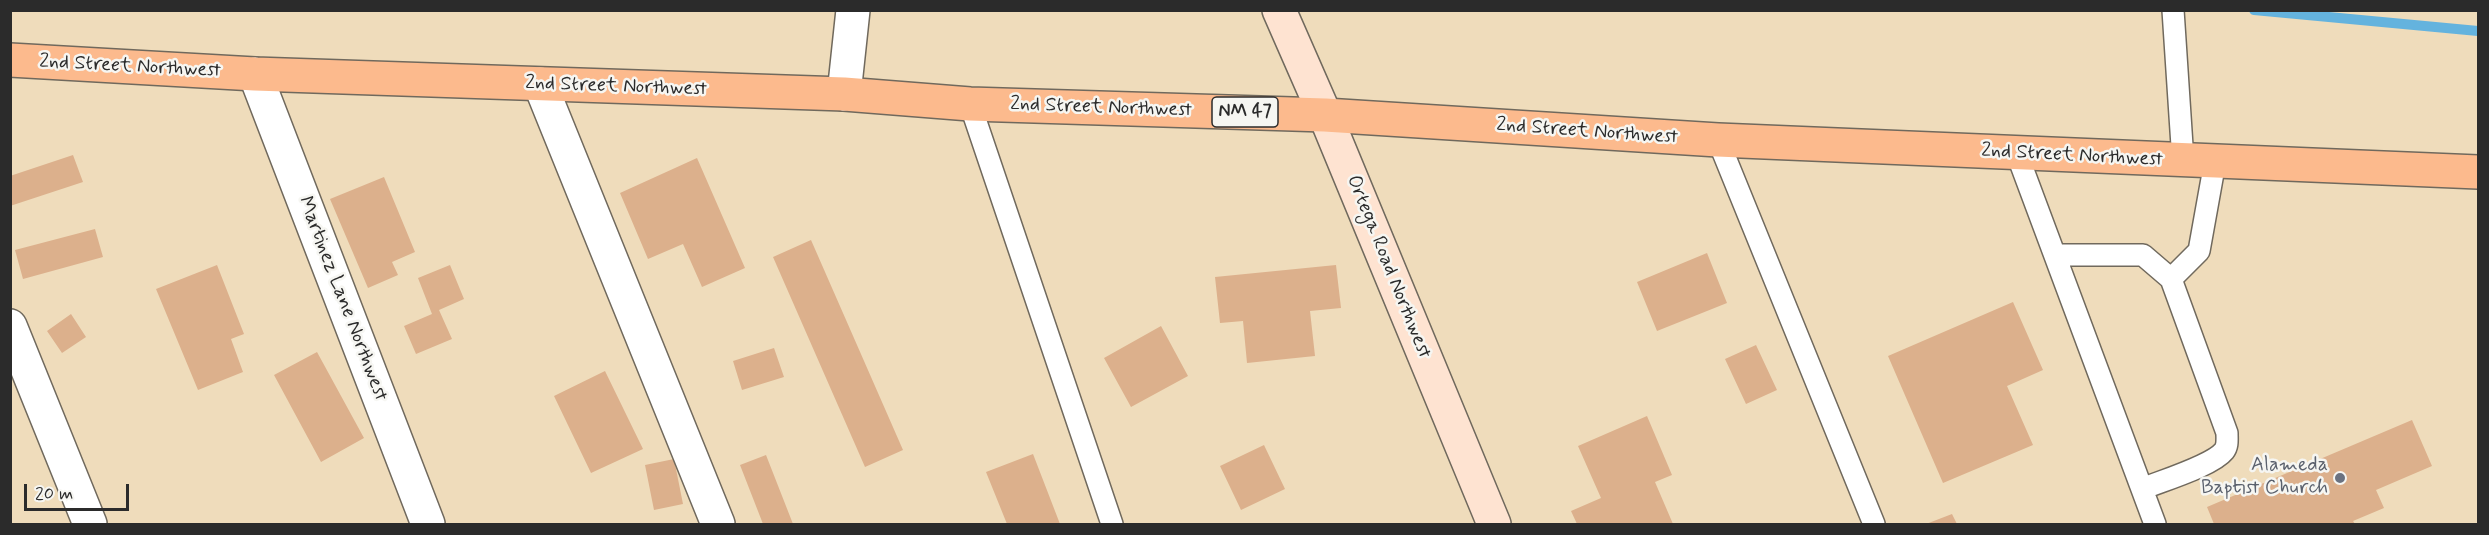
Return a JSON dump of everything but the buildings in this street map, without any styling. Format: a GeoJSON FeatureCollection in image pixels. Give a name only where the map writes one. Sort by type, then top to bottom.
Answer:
{"type":"FeatureCollection","features":[{"type":"Feature","properties":{"kind":"main road","name":"2nd Street Northwest"},"geometry":{"type":"LineString","coordinates":[[11,59],[255,74],[844,94],[970,104],[1325,115],[1718,140],[2478,172]]}},
{"type":"Feature","properties":{"kind":"street"},"geometry":{"type":"LineString","coordinates":[[844,94],[853,10]]}},
{"type":"Feature","properties":{"kind":"street","name":"Ortega Road Northwest"},"geometry":{"type":"LineString","coordinates":[[1279,10],[1325,115],[1494,525]]}},
{"type":"Feature","properties":{"kind":"street","name":"Martinez Lane Northwest"},"geometry":{"type":"LineString","coordinates":[[255,74],[428,525]]}},
{"type":"Feature","properties":{"kind":"street"},"geometry":{"type":"LineString","coordinates":[[540,84],[718,525]]}},
{"type":"Feature","properties":{"kind":"street"},"geometry":{"type":"LineString","coordinates":[[10,326],[90,525]]}},
{"type":"Feature","properties":{"kind":"lane"},"geometry":{"type":"LineString","coordinates":[[2173,10],[2182,161]]}},
{"type":"Feature","properties":{"kind":"lane"},"geometry":{"type":"LineString","coordinates":[[970,104],[1112,525]]}},
{"type":"Feature","properties":{"kind":"lane"},"geometry":{"type":"LineString","coordinates":[[1718,140],[1874,525]]}},
{"type":"Feature","properties":{"kind":"lane"},"geometry":{"type":"LineString","coordinates":[[2017,154],[2155,525]]}},
{"type":"Feature","properties":{"kind":"lane"},"geometry":{"type":"LineString","coordinates":[[2171,279],[2199,251],[2215,162]]}},
{"type":"Feature","properties":{"kind":"lane"},"geometry":{"type":"LineString","coordinates":[[2055,255],[2143,255],[2171,279],[2227,433],[2227,445],[2223,453],[2212,461],[2142,489]]}},
{"type":"Feature","properties":{"kind":"waterway"},"geometry":{"type":"LineString","coordinates":[[2254,10],[2478,31]]}},
{"type":"Feature","properties":{"kind":"place","name":"Alameda Baptist Church"},"geometry":{"type":"Point","coordinates":[2340,478]}}]}
